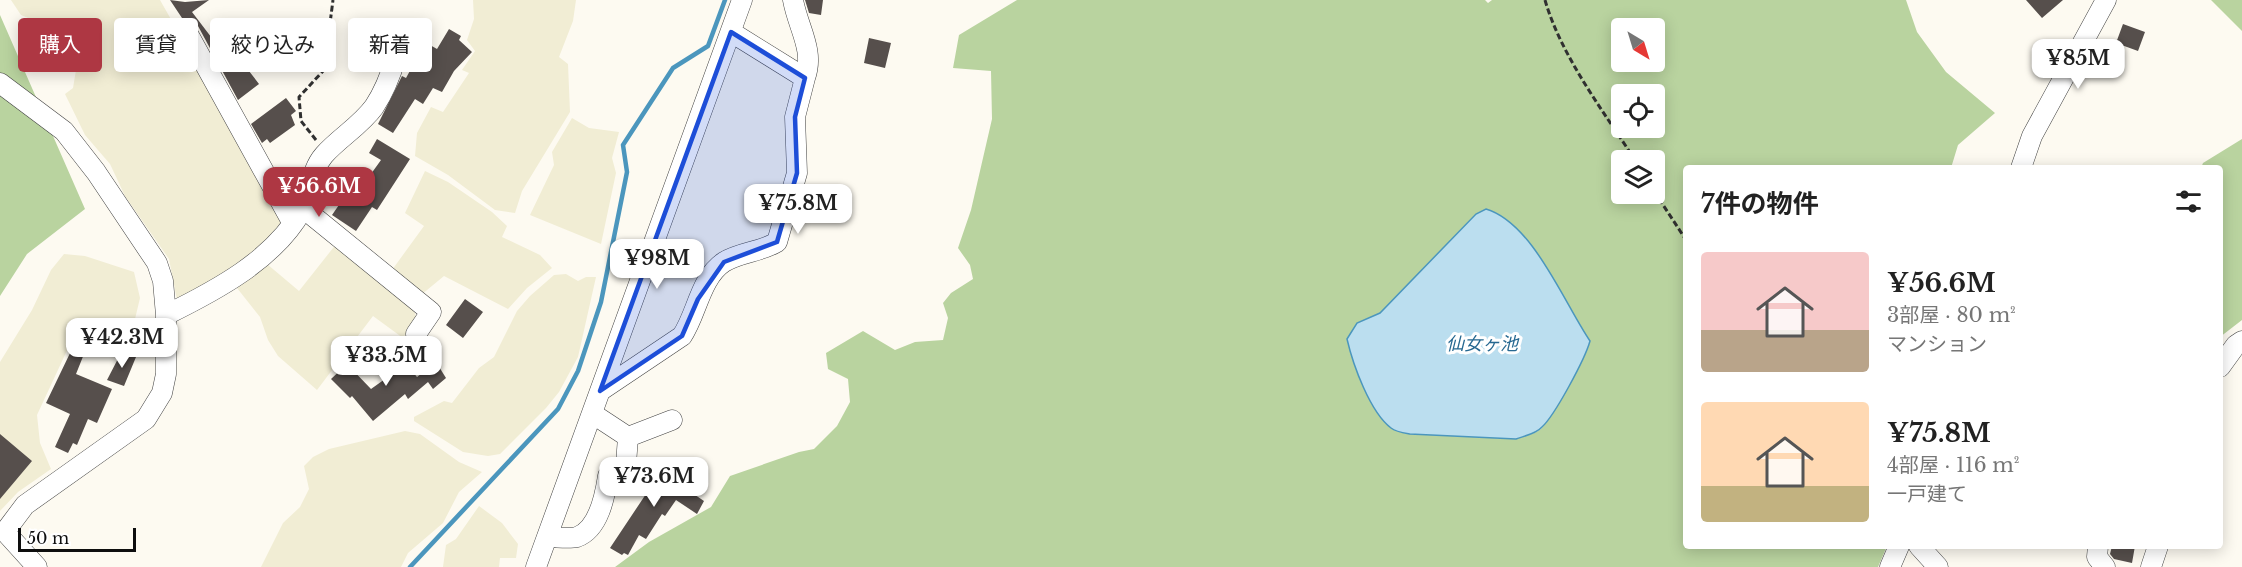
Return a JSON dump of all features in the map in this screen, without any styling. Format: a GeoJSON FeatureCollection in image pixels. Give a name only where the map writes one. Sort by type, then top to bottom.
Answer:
{"type":"FeatureCollection","features":[{"type":"Feature","properties":{"kind":"street"},"geometry":{"type":"LineString","coordinates":[[536,567],[742,0]]}},
{"type":"Feature","properties":{"kind":"street"},"geometry":{"type":"LineString","coordinates":[[600,391],[682,336],[688,327],[698,298],[724,262],[765,249],[777,242],[796,173],[795,117],[808,71],[809,47],[798,24],[793,0]]}},
{"type":"Feature","properties":{"kind":"street"},"geometry":{"type":"LineString","coordinates":[[2022,165],[2032,136],[2106,0]]}},
{"type":"Feature","properties":{"kind":"street"},"geometry":{"type":"LineString","coordinates":[[731,32],[808,71]]}},
{"type":"Feature","properties":{"kind":"street"},"geometry":{"type":"LineString","coordinates":[[198,50],[298,216],[431,312],[416,334]]}},
{"type":"Feature","properties":{"kind":"street"},"geometry":{"type":"LineString","coordinates":[[166,315],[223,287],[257,261],[298,216],[310,182],[327,153],[373,108],[391,72]]}},
{"type":"Feature","properties":{"kind":"street"},"geometry":{"type":"LineString","coordinates":[[0,83],[64,131],[96,172],[157,263],[163,281],[166,315],[166,374],[159,399],[146,419],[25,505],[7,529],[8,535],[37,567]]}},
{"type":"Feature","properties":{"kind":"street"},"geometry":{"type":"LineString","coordinates":[[2223,363],[2236,345],[2242,341]]}},
{"type":"Feature","properties":{"kind":"street"},"geometry":{"type":"LineString","coordinates":[[593,414],[628,437]]}},
{"type":"Feature","properties":{"kind":"street"},"geometry":{"type":"LineString","coordinates":[[628,437],[672,420]]}},
{"type":"Feature","properties":{"kind":"street"},"geometry":{"type":"LineString","coordinates":[[548,537],[576,537],[587,531],[604,501],[608,476],[626,464],[628,437]]}},
{"type":"Feature","properties":{"kind":"street"},"geometry":{"type":"LineString","coordinates":[[1890,567],[1898,549]]}},
{"type":"Feature","properties":{"kind":"street"},"geometry":{"type":"LineString","coordinates":[[1922,549],[1938,567]]}},
{"type":"Feature","properties":{"kind":"street"},"geometry":{"type":"LineString","coordinates":[[2151,567],[2157,549]]}},
{"type":"Feature","properties":{"kind":"path"},"geometry":{"type":"LineString","coordinates":[[327,153],[301,121],[299,97],[324,70],[333,0]]}},
{"type":"Feature","properties":{"kind":"path"},"geometry":{"type":"LineString","coordinates":[[1545,0],[1551,21],[1590,91],[1628,150]]}},
{"type":"Feature","properties":{"kind":"path"},"geometry":{"type":"LineString","coordinates":[[1662,204],[1683,235]]}},
{"type":"Feature","properties":{"kind":"highlighted area"},"geometry":{"type":"Polygon","coordinates":[[[731,32],[805,78],[795,117],[797,173],[777,242],[724,262],[698,299],[682,336],[600,391],[731,32]]]}},
{"type":"Feature","properties":{"kind":"shaded area"},"geometry":{"type":"Polygon","coordinates":[[[11,0],[160,0],[170,18],[114,18],[114,72],[198,72],[198,67],[286,221],[245,264],[177,300],[169,259],[125,196],[110,164],[85,135],[65,94],[73,88],[76,72],[102,72],[102,18],[28,18],[21,15],[11,0]]]}},
{"type":"Feature","properties":{"kind":"shaded area"},"geometry":{"type":"Polygon","coordinates":[[[473,0],[576,0],[573,21],[559,57],[568,64],[570,112],[522,191],[515,213],[495,210],[448,175],[415,156],[417,133],[431,107],[443,112],[469,73],[462,70],[475,51],[467,40],[474,19],[473,0]]]}},
{"type":"Feature","properties":{"kind":"shaded area"},"geometry":{"type":"Polygon","coordinates":[[[572,118],[589,128],[619,132],[612,158],[616,173],[601,244],[530,215],[554,165],[552,152],[572,118]]]}},
{"type":"Feature","properties":{"kind":"shaded area"},"geometry":{"type":"Polygon","coordinates":[[[425,171],[448,182],[492,212],[507,226],[502,237],[540,255],[552,268],[527,288],[508,309],[444,276],[421,295],[392,270],[424,226],[405,213],[425,171]]]}},
{"type":"Feature","properties":{"kind":"shaded area"},"geometry":{"type":"Polygon","coordinates":[[[337,243],[414,309],[416,318],[403,338],[373,316],[317,390],[278,356],[268,340],[260,317],[237,288],[267,264],[299,291],[337,243]]]}},
{"type":"Feature","properties":{"kind":"shaded area"},"geometry":{"type":"Polygon","coordinates":[[[64,254],[85,256],[134,272],[140,298],[135,319],[114,349],[105,352],[70,344],[37,415],[40,443],[51,469],[18,492],[0,511],[0,362],[32,310],[51,270],[64,254]]]}},
{"type":"Feature","properties":{"kind":"shaded area"},"geometry":{"type":"Polygon","coordinates":[[[566,274],[578,281],[586,277],[596,277],[578,357],[559,392],[500,454],[488,456],[463,452],[414,421],[414,417],[444,401],[452,403],[479,368],[494,357],[517,311],[530,296],[554,275],[566,274]]]}},
{"type":"Feature","properties":{"kind":"shaded area"},"geometry":{"type":"Polygon","coordinates":[[[405,431],[420,434],[459,462],[482,472],[459,492],[443,523],[408,553],[401,567],[261,567],[283,523],[300,507],[309,489],[304,466],[313,457],[329,449],[405,431]]]}},
{"type":"Feature","properties":{"kind":"shaded area"},"geometry":{"type":"Polygon","coordinates":[[[479,506],[502,523],[518,544],[516,558],[500,558],[499,567],[443,567],[446,545],[456,539],[479,506]]]}},
{"type":"Feature","properties":{"kind":"green space"},"geometry":{"type":"Polygon","coordinates":[[[1017,0],[1485,0],[1488,3],[1492,0],[1906,0],[1917,32],[1946,72],[1995,113],[1958,145],[1952,165],[1683,165],[1683,549],[1886,549],[1878,567],[615,567],[649,542],[711,507],[730,476],[814,449],[837,426],[850,402],[848,379],[828,369],[826,353],[863,331],[895,350],[915,342],[943,340],[948,318],[943,303],[951,293],[973,279],[970,265],[958,248],[971,210],[992,119],[991,71],[953,68],[959,35],[1017,0]],[[1486,209],[1476,214],[1380,313],[1357,323],[1410,434],[1516,439],[1537,432],[1561,400],[1582,361],[1590,342],[1533,247],[1503,217],[1486,209]]]}},
{"type":"Feature","properties":{"kind":"green space"},"geometry":{"type":"Polygon","coordinates":[[[2211,0],[2242,0],[2242,31],[2211,0]]]}},
{"type":"Feature","properties":{"kind":"green space"},"geometry":{"type":"Polygon","coordinates":[[[0,15],[18,56],[18,72],[25,72],[85,209],[27,254],[0,296],[0,15]]]}},
{"type":"Feature","properties":{"kind":"green space"},"geometry":{"type":"Polygon","coordinates":[[[2242,139],[2242,320],[2223,335],[2223,165],[2202,165],[2242,139]]]}},
{"type":"Feature","properties":{"kind":"water","name":"仙女ヶ池"},"geometry":{"type":"Polygon","coordinates":[[[1486,209],[1503,217],[1533,247],[1590,341],[1587,349],[1548,421],[1533,433],[1516,439],[1400,432],[1383,421],[1369,400],[1353,362],[1347,339],[1357,323],[1380,313],[1476,214],[1486,209]]]}},
{"type":"Feature","properties":{"kind":"building"},"geometry":{"type":"Polygon","coordinates":[[[170,0],[185,2],[209,0],[192,12],[197,18],[182,18],[170,0]]]}},
{"type":"Feature","properties":{"kind":"building"},"geometry":{"type":"Polygon","coordinates":[[[805,0],[823,0],[821,15],[809,13],[805,0]]]}},
{"type":"Feature","properties":{"kind":"building"},"geometry":{"type":"Polygon","coordinates":[[[2026,0],[2063,0],[2042,18],[2026,0]]]}},
{"type":"Feature","properties":{"kind":"building"},"geometry":{"type":"Polygon","coordinates":[[[198,20],[210,36],[210,48],[198,26],[198,20]]]}},
{"type":"Feature","properties":{"kind":"building"},"geometry":{"type":"Polygon","coordinates":[[[2123,24],[2145,32],[2138,51],[2116,43],[2123,24]]]}},
{"type":"Feature","properties":{"kind":"building"},"geometry":{"type":"Polygon","coordinates":[[[449,29],[461,36],[459,40],[472,52],[454,71],[442,92],[433,88],[423,104],[415,99],[393,133],[378,124],[402,76],[406,78],[409,72],[432,72],[432,46],[437,49],[449,29]]]}},
{"type":"Feature","properties":{"kind":"building"},"geometry":{"type":"Polygon","coordinates":[[[869,38],[891,43],[885,68],[864,63],[869,38]]]}},
{"type":"Feature","properties":{"kind":"building"},"geometry":{"type":"Polygon","coordinates":[[[223,72],[250,72],[259,84],[238,100],[223,72]]]}},
{"type":"Feature","properties":{"kind":"building"},"geometry":{"type":"Polygon","coordinates":[[[286,98],[296,111],[291,115],[295,125],[270,143],[267,139],[262,143],[251,124],[286,98]]]}},
{"type":"Feature","properties":{"kind":"building"},"geometry":{"type":"Polygon","coordinates":[[[377,139],[410,159],[377,210],[372,207],[356,231],[332,215],[341,202],[348,206],[381,160],[369,153],[377,139]]]}},
{"type":"Feature","properties":{"kind":"building"},"geometry":{"type":"Polygon","coordinates":[[[465,299],[483,312],[463,338],[446,325],[465,299]]]}},
{"type":"Feature","properties":{"kind":"building"},"geometry":{"type":"Polygon","coordinates":[[[72,349],[84,354],[76,374],[112,389],[97,423],[88,419],[77,445],[73,443],[68,453],[55,447],[70,414],[46,403],[72,349]]]}},
{"type":"Feature","properties":{"kind":"building"},"geometry":{"type":"Polygon","coordinates":[[[122,351],[136,357],[124,386],[107,380],[122,351]]]}},
{"type":"Feature","properties":{"kind":"building"},"geometry":{"type":"Polygon","coordinates":[[[436,362],[446,378],[433,389],[428,382],[408,399],[405,394],[373,421],[352,396],[350,398],[331,379],[347,364],[371,389],[406,364],[417,377],[436,362]]]}},
{"type":"Feature","properties":{"kind":"building"},"geometry":{"type":"Polygon","coordinates":[[[0,434],[32,461],[0,499],[0,434]]]}},
{"type":"Feature","properties":{"kind":"building"},"geometry":{"type":"Polygon","coordinates":[[[651,465],[704,501],[697,514],[676,500],[665,516],[662,514],[646,539],[639,535],[628,555],[624,553],[622,555],[610,548],[650,488],[641,482],[651,465]]]}},
{"type":"Feature","properties":{"kind":"building"},"geometry":{"type":"Polygon","coordinates":[[[2111,549],[2134,549],[2132,563],[2114,559],[2110,554],[2111,549]]]}},
{"type":"Feature","properties":{"kind":"waterway"},"geometry":{"type":"LineString","coordinates":[[410,567],[558,409],[578,371],[601,302],[627,172],[623,145],[673,68],[708,46],[725,0]]}}]}
